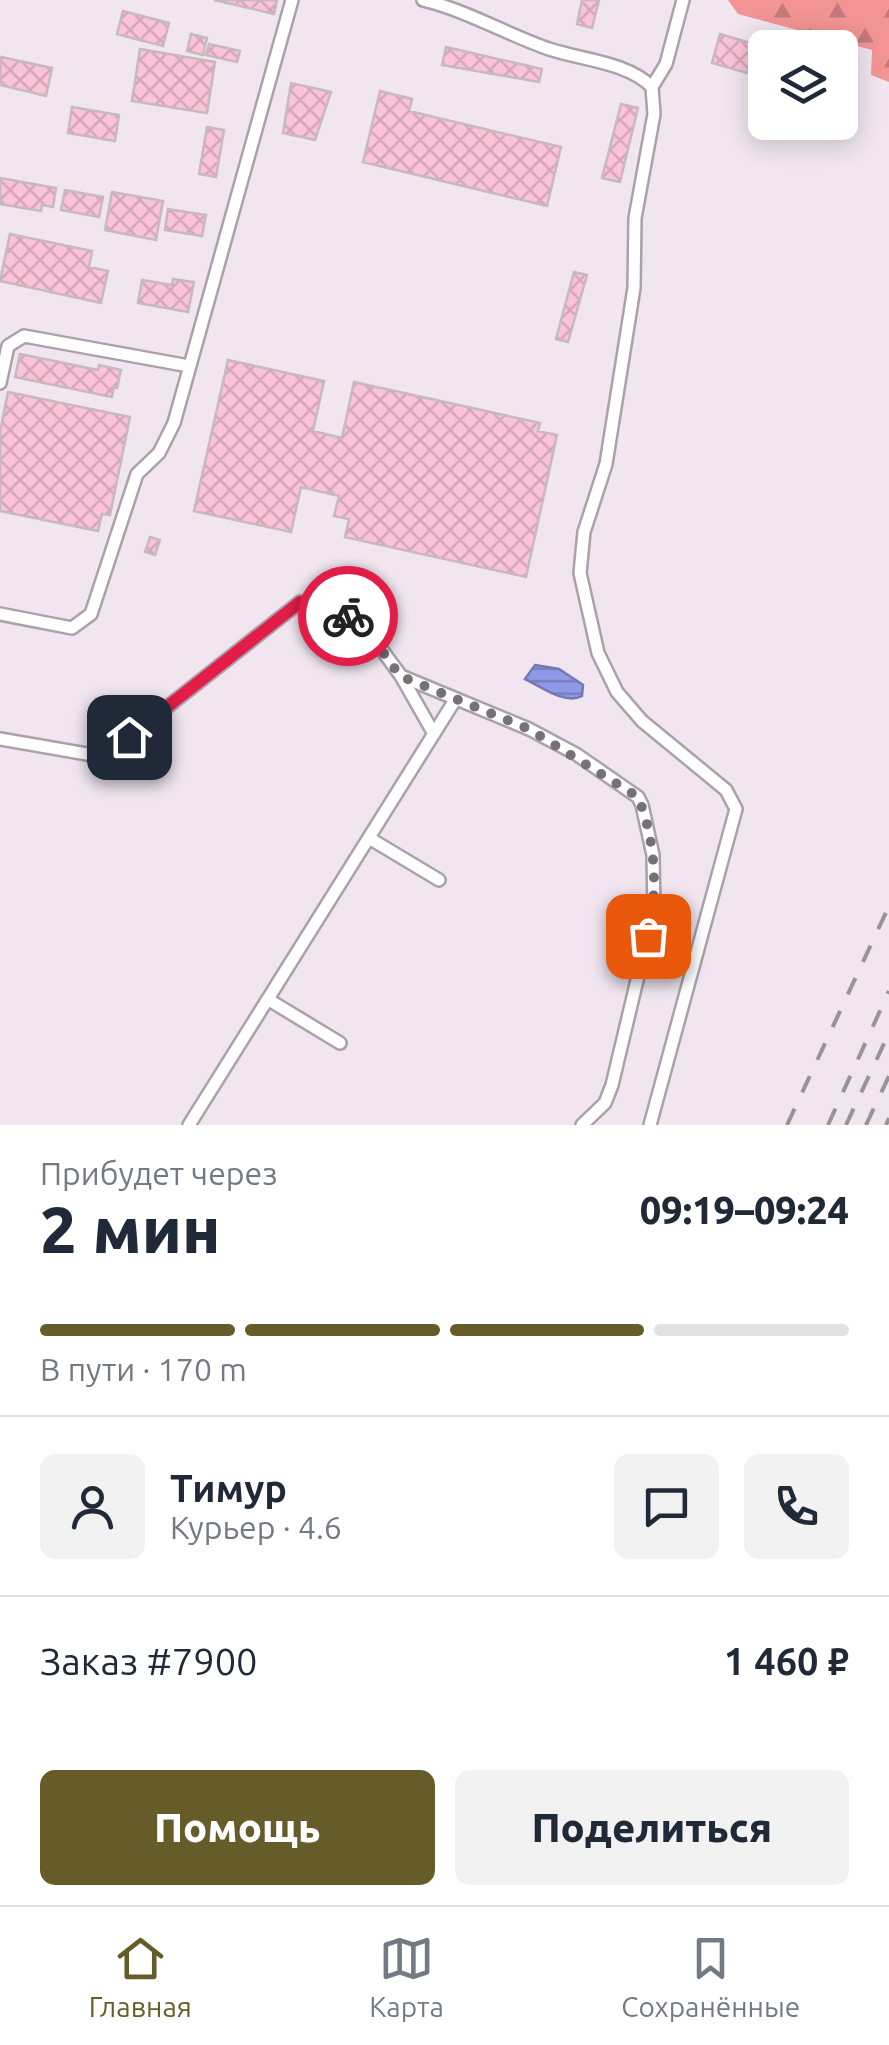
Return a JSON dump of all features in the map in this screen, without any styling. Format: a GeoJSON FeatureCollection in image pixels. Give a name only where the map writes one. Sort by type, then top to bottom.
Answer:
{"type":"FeatureCollection","features":[{"type":"Feature","properties":{"kind":"street"},"geometry":{"type":"LineString","coordinates":[[0,614],[72,628],[90,614],[138,474],[158,453],[174,423],[292,0]]}},
{"type":"Feature","properties":{"kind":"street"},"geometry":{"type":"LineString","coordinates":[[423,0],[470,6],[548,48],[632,73],[652,87]]}},
{"type":"Feature","properties":{"kind":"street"},"geometry":{"type":"LineString","coordinates":[[650,1125],[737,819],[734,801],[726,790],[642,721],[617,692],[598,653],[580,574],[584,532],[606,464],[634,288],[635,218],[654,114],[652,87],[666,64],[683,0]]}},
{"type":"Feature","properties":{"kind":"street"},"geometry":{"type":"LineString","coordinates":[[0,383],[8,346],[24,336],[189,366]]}},
{"type":"Feature","properties":{"kind":"street"},"geometry":{"type":"LineString","coordinates":[[0,739],[104,756],[300,602],[360,620],[400,676],[434,734]]}},
{"type":"Feature","properties":{"kind":"street"},"geometry":{"type":"LineString","coordinates":[[400,676],[529,729],[576,754],[638,797],[642,805],[653,855],[654,909],[612,1084],[605,1103],[582,1125]]}},
{"type":"Feature","properties":{"kind":"street"},"geometry":{"type":"LineString","coordinates":[[189,1125],[455,700]]}},
{"type":"Feature","properties":{"kind":"street"},"geometry":{"type":"LineString","coordinates":[[369,838],[439,880]]}},
{"type":"Feature","properties":{"kind":"street"},"geometry":{"type":"LineString","coordinates":[[268,1000],[340,1043]]}},
{"type":"Feature","properties":{"kind":"green space"},"geometry":{"type":"Polygon","coordinates":[[[728,0],[889,0],[889,82],[871,75],[872,50],[858,46],[858,30],[798,30],[738,14],[728,0]]]}},
{"type":"Feature","properties":{"kind":"water"},"geometry":{"type":"Polygon","coordinates":[[[535,665],[559,669],[583,685],[582,696],[561,697],[525,679],[535,665]]]}},
{"type":"Feature","properties":{"kind":"building"},"geometry":{"type":"Polygon","coordinates":[[[214,0],[277,0],[274,14],[214,0]]]}},
{"type":"Feature","properties":{"kind":"building"},"geometry":{"type":"Polygon","coordinates":[[[582,0],[599,0],[592,28],[577,24],[582,0]]]}},
{"type":"Feature","properties":{"kind":"building"},"geometry":{"type":"Polygon","coordinates":[[[123,11],[169,23],[163,46],[117,34],[123,11]]]}},
{"type":"Feature","properties":{"kind":"building"},"geometry":{"type":"Polygon","coordinates":[[[191,34],[207,38],[203,55],[187,51],[191,34]]]}},
{"type":"Feature","properties":{"kind":"building"},"geometry":{"type":"Polygon","coordinates":[[[720,34],[748,42],[748,73],[712,63],[720,34]]]}},
{"type":"Feature","properties":{"kind":"building"},"geometry":{"type":"Polygon","coordinates":[[[209,44],[240,51],[237,62],[206,55],[209,44]]]}},
{"type":"Feature","properties":{"kind":"building"},"geometry":{"type":"Polygon","coordinates":[[[446,47],[542,69],[539,82],[442,65],[446,47]]]}},
{"type":"Feature","properties":{"kind":"building"},"geometry":{"type":"Polygon","coordinates":[[[140,49],[215,62],[207,113],[132,101],[140,49]]]}},
{"type":"Feature","properties":{"kind":"building"},"geometry":{"type":"Polygon","coordinates":[[[1,57],[52,68],[46,96],[0,85],[1,57]]]}},
{"type":"Feature","properties":{"kind":"building"},"geometry":{"type":"Polygon","coordinates":[[[291,83],[331,92],[315,140],[283,133],[291,83]]]}},
{"type":"Feature","properties":{"kind":"building"},"geometry":{"type":"Polygon","coordinates":[[[380,91],[412,99],[409,111],[561,147],[547,206],[363,162],[380,91]]]}},
{"type":"Feature","properties":{"kind":"building"},"geometry":{"type":"Polygon","coordinates":[[[621,104],[638,108],[620,182],[602,178],[621,104]]]}},
{"type":"Feature","properties":{"kind":"building"},"geometry":{"type":"Polygon","coordinates":[[[72,107],[119,115],[115,141],[68,133],[72,107]]]}},
{"type":"Feature","properties":{"kind":"building"},"geometry":{"type":"Polygon","coordinates":[[[207,127],[224,130],[216,177],[199,174],[207,127]]]}},
{"type":"Feature","properties":{"kind":"building"},"geometry":{"type":"Polygon","coordinates":[[[0,178],[56,188],[53,207],[42,205],[41,211],[0,204],[0,178]]]}},
{"type":"Feature","properties":{"kind":"building"},"geometry":{"type":"Polygon","coordinates":[[[65,190],[103,197],[99,217],[61,210],[65,190]]]}},
{"type":"Feature","properties":{"kind":"building"},"geometry":{"type":"Polygon","coordinates":[[[112,192],[163,201],[156,240],[105,230],[112,192]]]}},
{"type":"Feature","properties":{"kind":"building"},"geometry":{"type":"Polygon","coordinates":[[[168,209],[206,215],[202,236],[165,230],[168,209]]]}},
{"type":"Feature","properties":{"kind":"building"},"geometry":{"type":"Polygon","coordinates":[[[10,234],[92,251],[89,267],[108,271],[101,303],[0,281],[10,234]]]}},
{"type":"Feature","properties":{"kind":"building"},"geometry":{"type":"Polygon","coordinates":[[[574,272],[587,275],[568,342],[556,339],[574,272]]]}},
{"type":"Feature","properties":{"kind":"building"},"geometry":{"type":"Polygon","coordinates":[[[173,279],[194,282],[188,312],[138,303],[142,280],[172,285],[173,279]]]}},
{"type":"Feature","properties":{"kind":"building"},"geometry":{"type":"Polygon","coordinates":[[[20,354],[98,370],[99,365],[121,370],[117,388],[114,387],[112,397],[15,377],[20,354]]]}},
{"type":"Feature","properties":{"kind":"building"},"geometry":{"type":"Polygon","coordinates":[[[228,360],[324,381],[313,431],[342,438],[354,382],[540,423],[538,431],[557,435],[526,577],[345,537],[349,519],[334,516],[339,496],[301,487],[291,532],[194,511],[228,360]]]}},
{"type":"Feature","properties":{"kind":"building"},"geometry":{"type":"Polygon","coordinates":[[[8,392],[130,417],[110,515],[102,514],[98,531],[0,511],[0,432],[8,392]]]}},
{"type":"Feature","properties":{"kind":"building"},"geometry":{"type":"Polygon","coordinates":[[[150,537],[160,540],[155,555],[145,552],[150,537]]]}},
{"type":"Feature","properties":{"kind":"railway"},"geometry":{"type":"LineString","coordinates":[[787,1125],[889,906]]}},
{"type":"Feature","properties":{"kind":"railway"},"geometry":{"type":"LineString","coordinates":[[828,1125],[889,991]]}},
{"type":"Feature","properties":{"kind":"railway"},"geometry":{"type":"LineString","coordinates":[[846,1125],[889,1033]]}},
{"type":"Feature","properties":{"kind":"railway"},"geometry":{"type":"LineString","coordinates":[[866,1125],[889,1076]]}},
{"type":"Feature","properties":{"kind":"railway"},"geometry":{"type":"LineString","coordinates":[[886,1125],[889,1118]]}},
{"type":"Feature","properties":{"kind":"way so far"},"geometry":{"type":"LineString","coordinates":[[348,616],[360,620],[400,676],[529,729],[576,754],[638,797],[653,855],[654,909],[648,936]]}},
{"type":"Feature","properties":{"kind":"route"},"geometry":{"type":"LineString","coordinates":[[129,737],[300,602],[348,616]]}}]}
